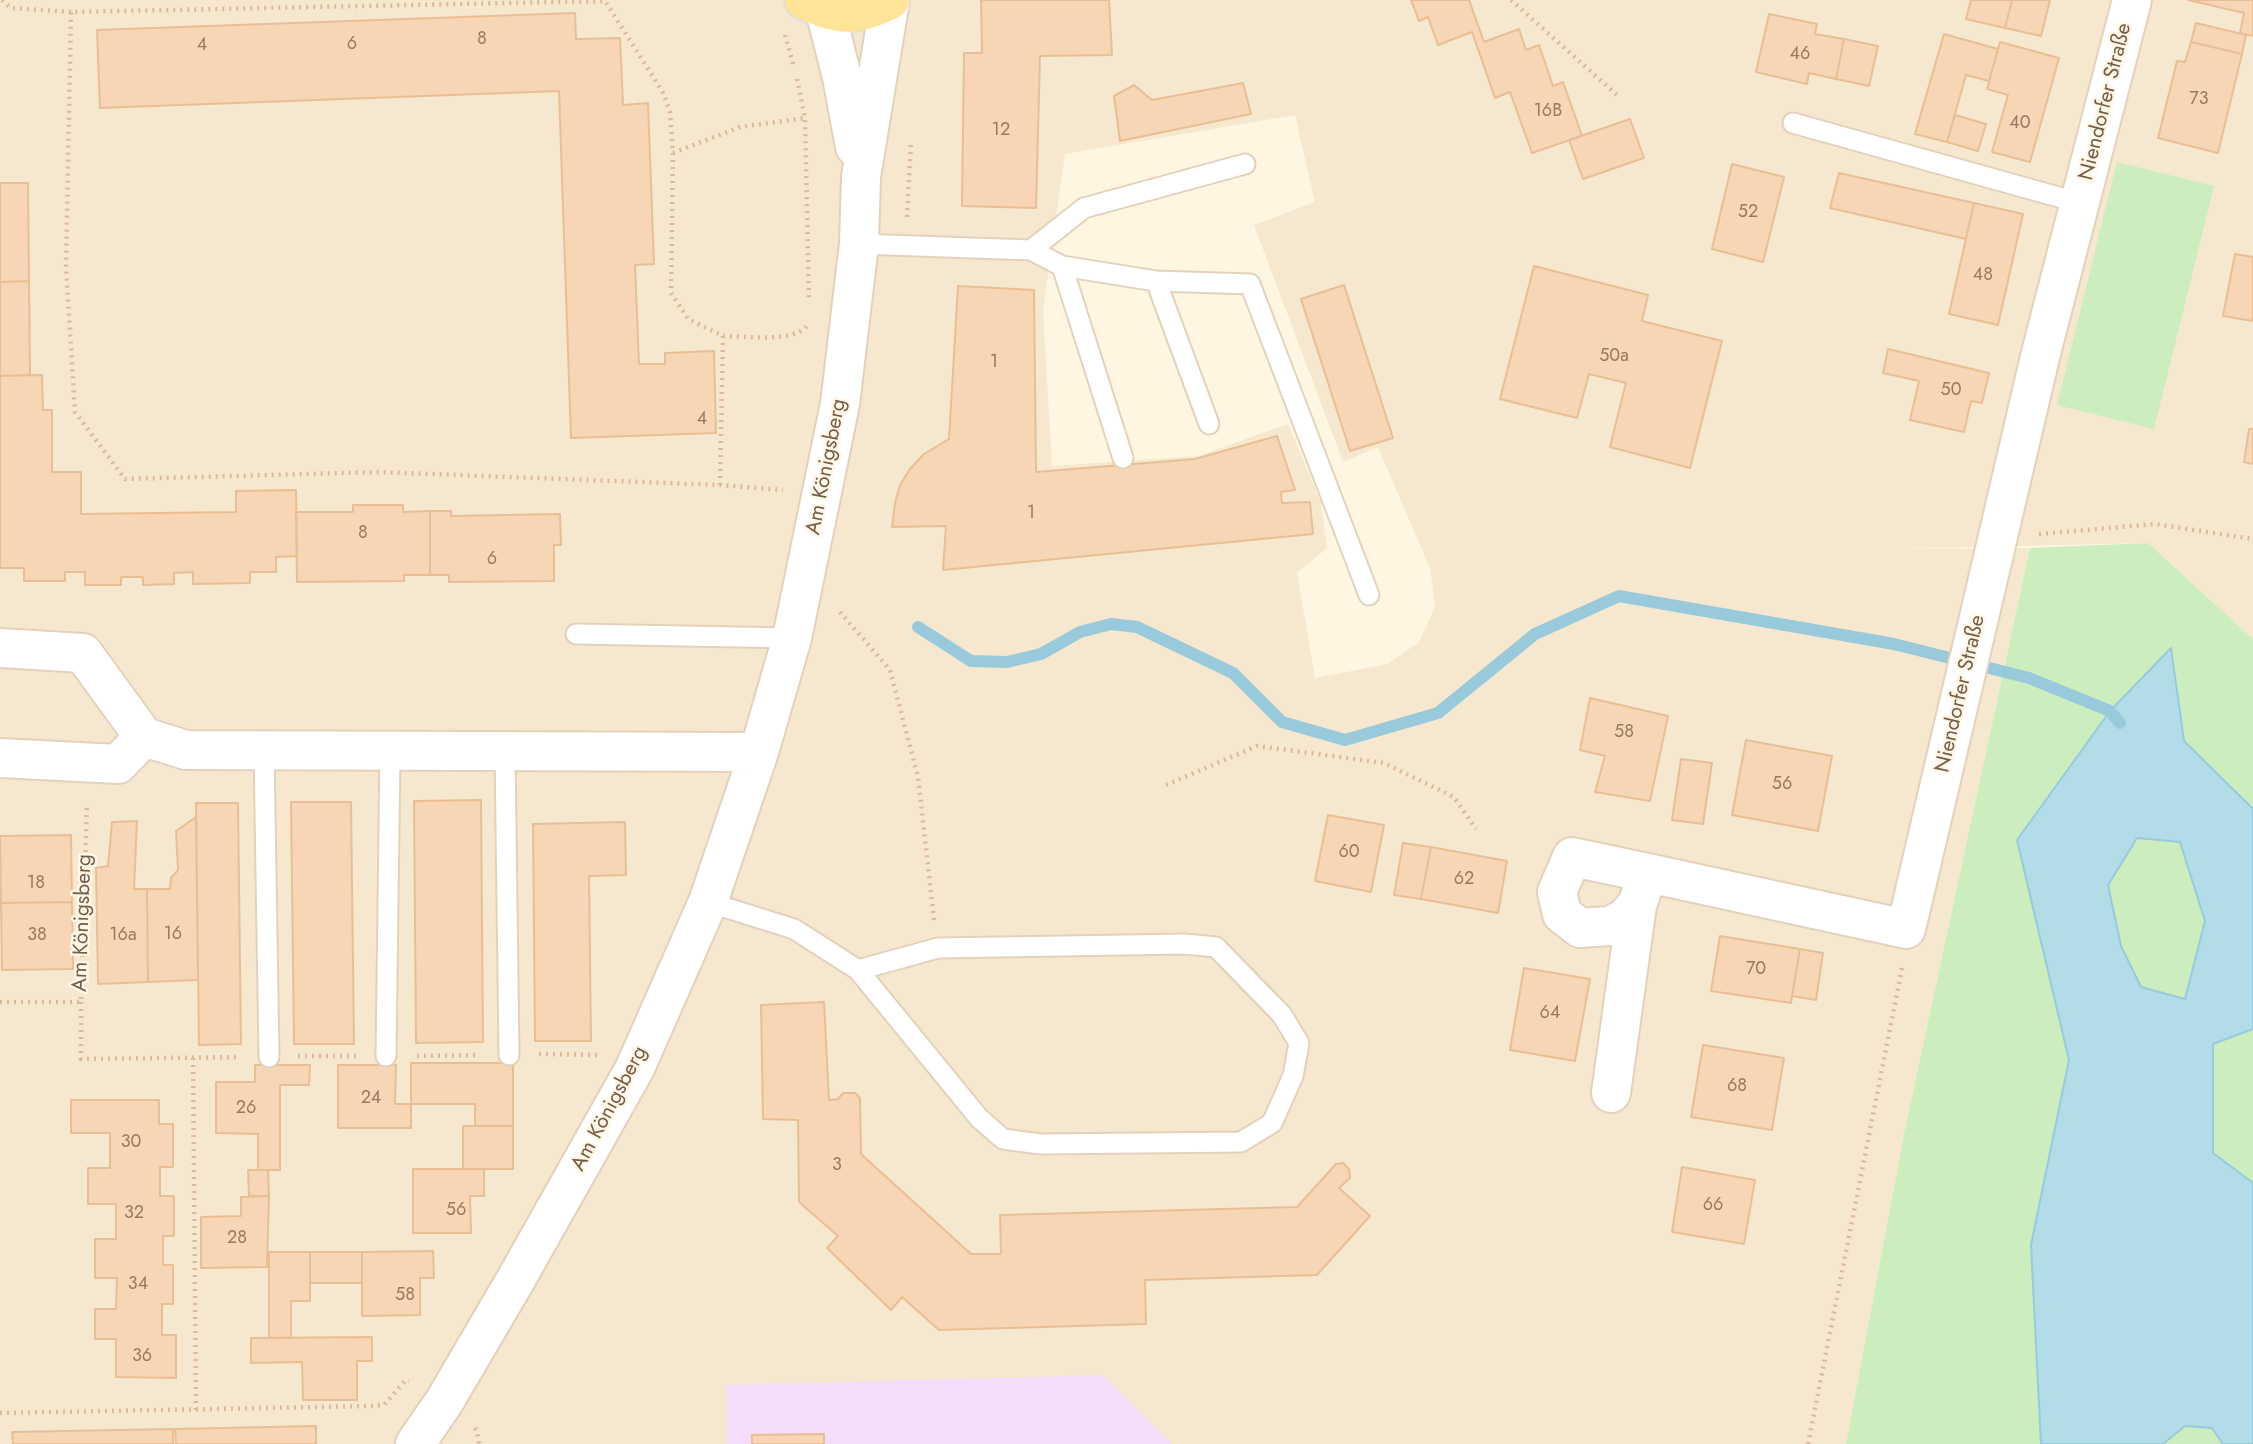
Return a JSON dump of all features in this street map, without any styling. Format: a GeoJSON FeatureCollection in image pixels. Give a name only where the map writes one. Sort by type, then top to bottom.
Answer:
{"type":"FeatureCollection","features":[{"type":"Feature","properties":{"kind":"main road"},"geometry":{"type":"LineString","coordinates":[[815,5],[847,14],[869,10],[890,0]]}},
{"type":"Feature","properties":{"kind":"street","name":"Am Königsberg"},"geometry":{"type":"LineString","coordinates":[[415,1444],[444,1402],[522,1269],[635,1068],[708,902],[759,752],[792,638],[840,404],[859,244],[861,177],[890,0]]}},
{"type":"Feature","properties":{"kind":"street","name":"Niendorfer Straße"},"geometry":{"type":"LineString","coordinates":[[1906,929],[2040,358],[2132,0]]}},
{"type":"Feature","properties":{"kind":"street","name":"Am Königsberg"},"geometry":{"type":"LineString","coordinates":[[815,5],[842,77],[861,177]]}},
{"type":"Feature","properties":{"kind":"street"},"geometry":{"type":"LineString","coordinates":[[0,648],[83,653],[144,737],[186,750],[759,752]]}},
{"type":"Feature","properties":{"kind":"street"},"geometry":{"type":"LineString","coordinates":[[0,758],[118,764],[144,737]]}},
{"type":"Feature","properties":{"kind":"street"},"geometry":{"type":"LineString","coordinates":[[1611,1093],[1643,889],[1906,929]]}},
{"type":"Feature","properties":{"kind":"lane","name":"Niendorfer Straße"},"geometry":{"type":"LineString","coordinates":[[1793,123],[2080,203]]}},
{"type":"Feature","properties":{"kind":"lane"},"geometry":{"type":"LineString","coordinates":[[1031,250],[1084,208],[1245,164]]}},
{"type":"Feature","properties":{"kind":"lane"},"geometry":{"type":"LineString","coordinates":[[859,244],[1031,250],[1062,266],[1156,281],[1250,284],[1368,595]]}},
{"type":"Feature","properties":{"kind":"lane"},"geometry":{"type":"LineString","coordinates":[[1062,266],[1122,458]]}},
{"type":"Feature","properties":{"kind":"lane"},"geometry":{"type":"LineString","coordinates":[[1156,281],[1209,424]]}},
{"type":"Feature","properties":{"kind":"lane"},"geometry":{"type":"LineString","coordinates":[[576,634],[792,638]]}},
{"type":"Feature","properties":{"kind":"lane"},"geometry":{"type":"LineString","coordinates":[[264,750],[269,1057]]}},
{"type":"Feature","properties":{"kind":"lane"},"geometry":{"type":"LineString","coordinates":[[386,1056],[390,750]]}},
{"type":"Feature","properties":{"kind":"lane"},"geometry":{"type":"LineString","coordinates":[[505,751],[509,1055]]}},
{"type":"Feature","properties":{"kind":"lane"},"geometry":{"type":"LineString","coordinates":[[708,902],[794,929],[858,970],[979,1118],[1003,1139],[1040,1143],[1241,1142],[1272,1123],[1293,1076],[1299,1043],[1282,1016],[1216,947],[1185,944],[938,948],[858,970]]}},
{"type":"Feature","properties":{"kind":"path"},"geometry":{"type":"LineString","coordinates":[[2,0],[11,8],[71,12],[605,1],[664,94],[670,113],[673,153],[671,293],[688,319],[723,336],[780,337],[801,333],[810,323]]}},
{"type":"Feature","properties":{"kind":"path"},"geometry":{"type":"LineString","coordinates":[[1511,0],[1617,94]]}},
{"type":"Feature","properties":{"kind":"path"},"geometry":{"type":"LineString","coordinates":[[71,12],[66,266],[75,412],[125,479],[379,472],[720,485],[822,493]]}},
{"type":"Feature","properties":{"kind":"path"},"geometry":{"type":"LineString","coordinates":[[797,79],[805,118],[809,310]]}},
{"type":"Feature","properties":{"kind":"path"},"geometry":{"type":"LineString","coordinates":[[673,153],[740,127],[805,118]]}},
{"type":"Feature","properties":{"kind":"path"},"geometry":{"type":"LineString","coordinates":[[906,246],[911,141]]}},
{"type":"Feature","properties":{"kind":"path"},"geometry":{"type":"LineString","coordinates":[[720,485],[723,336]]}},
{"type":"Feature","properties":{"kind":"path"},"geometry":{"type":"LineString","coordinates":[[1997,537],[2155,524],[2253,539]]}},
{"type":"Feature","properties":{"kind":"path"},"geometry":{"type":"LineString","coordinates":[[806,574],[890,670],[918,777],[938,948]]}},
{"type":"Feature","properties":{"kind":"path"},"geometry":{"type":"LineString","coordinates":[[1166,785],[1257,746],[1384,763],[1454,797],[1476,829]]}},
{"type":"Feature","properties":{"kind":"path","name":"Am Königsberg"},"geometry":{"type":"LineString","coordinates":[[0,1002],[80,1002],[88,813],[87,764]]}},
{"type":"Feature","properties":{"kind":"path"},"geometry":{"type":"LineString","coordinates":[[1808,1444],[1901,983],[1906,929]]}},
{"type":"Feature","properties":{"kind":"path"},"geometry":{"type":"LineString","coordinates":[[80,1002],[81,1059],[592,1054],[635,1068]]}},
{"type":"Feature","properties":{"kind":"path"},"geometry":{"type":"LineString","coordinates":[[192,1058],[196,1410]]}},
{"type":"Feature","properties":{"kind":"path"},"geometry":{"type":"LineString","coordinates":[[0,1413],[384,1405],[406,1380],[464,1415],[477,1431],[479,1444]]}},
{"type":"Feature","properties":{"kind":"shaded area"},"geometry":{"type":"Polygon","coordinates":[[[0,0],[2253,0],[2253,639],[2148,543],[1884,549],[2030,548],[1905,1129],[1846,1444],[0,1444],[0,0]],[[1295,115],[1065,154],[1043,310],[1052,466],[1198,456],[1288,424],[1321,502],[1327,548],[1297,573],[1315,678],[1388,664],[1419,642],[1435,607],[1430,568],[1378,447],[1343,462],[1254,225],[1315,202],[1295,115]]]}},
{"type":"Feature","properties":{"kind":"shaded area"},"geometry":{"type":"Polygon","coordinates":[[[1103,1375],[1172,1444],[727,1444],[726,1385],[1103,1375]]]}},
{"type":"Feature","properties":{"kind":"green space"},"geometry":{"type":"Polygon","coordinates":[[[2117,162],[2214,186],[2154,429],[2057,405],[2117,162]]]}},
{"type":"Feature","properties":{"kind":"green space"},"geometry":{"type":"Polygon","coordinates":[[[2148,543],[2253,639],[2253,809],[2184,741],[2171,649],[2017,840],[2069,1060],[2031,1245],[2041,1444],[1846,1444],[1905,1129],[2030,548],[2148,543]]]}},
{"type":"Feature","properties":{"kind":"green space"},"geometry":{"type":"Polygon","coordinates":[[[2137,838],[2180,842],[2205,921],[2185,999],[2141,987],[2121,946],[2107,885],[2137,838]]]}},
{"type":"Feature","properties":{"kind":"green space"},"geometry":{"type":"Polygon","coordinates":[[[2253,1029],[2253,1183],[2213,1153],[2213,1044],[2253,1029]]]}},
{"type":"Feature","properties":{"kind":"green space"},"geometry":{"type":"Polygon","coordinates":[[[2184,1426],[2213,1428],[2223,1444],[2163,1444],[2184,1426]]]}},
{"type":"Feature","properties":{"kind":"water"},"geometry":{"type":"Polygon","coordinates":[[[2171,648],[2184,741],[2253,809],[2253,1029],[2213,1044],[2213,1153],[2253,1183],[2253,1444],[2223,1444],[2212,1428],[2185,1426],[2163,1444],[2041,1444],[2031,1245],[2069,1060],[2017,840],[2110,711],[2171,648]],[[2137,838],[2108,885],[2121,946],[2141,987],[2185,999],[2205,921],[2180,842],[2137,838]]]}},
{"type":"Feature","properties":{"kind":"building"},"geometry":{"type":"Polygon","coordinates":[[[981,0],[1109,0],[1112,55],[1040,56],[1036,208],[962,206],[964,53],[982,53],[981,0]]]}},
{"type":"Feature","properties":{"kind":"building"},"geometry":{"type":"Polygon","coordinates":[[[1411,0],[1469,0],[1484,42],[1519,29],[1526,50],[1539,45],[1553,86],[1563,82],[1582,136],[1532,153],[1510,92],[1495,98],[1472,32],[1438,45],[1428,17],[1419,21],[1411,0]]]}},
{"type":"Feature","properties":{"kind":"building"},"geometry":{"type":"Polygon","coordinates":[[[1971,0],[2012,0],[2005,28],[1966,19],[1971,0]]]}},
{"type":"Feature","properties":{"kind":"building"},"geometry":{"type":"Polygon","coordinates":[[[2012,0],[2050,0],[2041,36],[2005,28],[2012,0]]]}},
{"type":"Feature","properties":{"kind":"building"},"geometry":{"type":"Polygon","coordinates":[[[2188,0],[2253,0],[2253,36],[2240,33],[2244,13],[2188,0]]]}},
{"type":"Feature","properties":{"kind":"building"},"geometry":{"type":"Polygon","coordinates":[[[575,13],[576,39],[620,38],[623,105],[648,103],[654,264],[635,265],[639,364],[665,364],[665,353],[714,351],[716,433],[571,438],[559,91],[100,108],[97,30],[575,13]]]}},
{"type":"Feature","properties":{"kind":"building"},"geometry":{"type":"Polygon","coordinates":[[[1769,14],[1817,24],[1815,34],[1844,39],[1836,79],[1809,73],[1807,84],[1756,72],[1769,14]]]}},
{"type":"Feature","properties":{"kind":"building"},"geometry":{"type":"Polygon","coordinates":[[[2196,23],[2246,35],[2242,54],[2191,42],[2196,23]]]}},
{"type":"Feature","properties":{"kind":"building"},"geometry":{"type":"Polygon","coordinates":[[[1944,34],[1998,49],[1989,81],[1966,75],[1947,142],[1915,134],[1944,34]]]}},
{"type":"Feature","properties":{"kind":"building"},"geometry":{"type":"Polygon","coordinates":[[[1844,39],[1878,46],[1869,86],[1836,79],[1844,39]]]}},
{"type":"Feature","properties":{"kind":"building"},"geometry":{"type":"Polygon","coordinates":[[[2000,42],[2059,58],[2030,162],[1992,152],[2008,95],[1987,89],[2000,42]]]}},
{"type":"Feature","properties":{"kind":"building"},"geometry":{"type":"Polygon","coordinates":[[[2191,42],[2242,54],[2218,153],[2158,138],[2177,61],[2185,62],[2191,42]]]}},
{"type":"Feature","properties":{"kind":"building"},"geometry":{"type":"Polygon","coordinates":[[[1243,83],[1251,114],[1120,141],[1114,96],[1134,85],[1152,100],[1243,83]]]}},
{"type":"Feature","properties":{"kind":"building"},"geometry":{"type":"Polygon","coordinates":[[[1955,115],[1986,124],[1978,151],[1947,142],[1955,115]]]}},
{"type":"Feature","properties":{"kind":"building"},"geometry":{"type":"Polygon","coordinates":[[[1630,119],[1644,158],[1583,179],[1569,140],[1630,119]]]}},
{"type":"Feature","properties":{"kind":"building"},"geometry":{"type":"Polygon","coordinates":[[[1732,164],[1784,177],[1763,262],[1712,249],[1732,164]]]}},
{"type":"Feature","properties":{"kind":"building"},"geometry":{"type":"Polygon","coordinates":[[[1839,173],[1974,203],[1966,239],[1830,208],[1839,173]]]}},
{"type":"Feature","properties":{"kind":"building"},"geometry":{"type":"Polygon","coordinates":[[[0,183],[28,183],[29,281],[0,282],[0,183]]]}},
{"type":"Feature","properties":{"kind":"building"},"geometry":{"type":"Polygon","coordinates":[[[1974,203],[2023,214],[1998,325],[1949,314],[1974,203]]]}},
{"type":"Feature","properties":{"kind":"building"},"geometry":{"type":"Polygon","coordinates":[[[2235,254],[2253,257],[2253,321],[2223,316],[2235,254]]]}},
{"type":"Feature","properties":{"kind":"building"},"geometry":{"type":"Polygon","coordinates":[[[1534,266],[1648,295],[1642,321],[1722,341],[1690,468],[1610,447],[1626,383],[1589,374],[1577,418],[1500,399],[1534,266]]]}},
{"type":"Feature","properties":{"kind":"building"},"geometry":{"type":"Polygon","coordinates":[[[29,281],[30,375],[0,376],[0,282],[29,281]]]}},
{"type":"Feature","properties":{"kind":"building"},"geometry":{"type":"Polygon","coordinates":[[[1344,285],[1393,438],[1350,451],[1301,299],[1344,285]]]}},
{"type":"Feature","properties":{"kind":"building"},"geometry":{"type":"Polygon","coordinates":[[[958,286],[1034,290],[1036,472],[1195,459],[1277,436],[1295,490],[1281,492],[1282,503],[1310,502],[1313,534],[943,570],[946,526],[892,527],[900,485],[910,469],[924,454],[949,439],[958,286]]]}},
{"type":"Feature","properties":{"kind":"building"},"geometry":{"type":"Polygon","coordinates":[[[1888,349],[1989,373],[1982,403],[1971,401],[1964,432],[1910,420],[1919,381],[1883,373],[1888,349]]]}},
{"type":"Feature","properties":{"kind":"building"},"geometry":{"type":"Polygon","coordinates":[[[42,375],[43,410],[52,410],[52,472],[81,472],[81,514],[236,512],[236,491],[296,490],[297,556],[276,557],[276,572],[250,572],[250,583],[193,584],[193,572],[174,573],[174,584],[143,585],[143,577],[121,577],[121,585],[85,585],[85,572],[65,572],[65,581],[24,581],[24,568],[0,568],[0,376],[42,375]]]}},
{"type":"Feature","properties":{"kind":"building"},"geometry":{"type":"Polygon","coordinates":[[[2249,429],[2253,429],[2253,464],[2244,462],[2249,429]]]}},
{"type":"Feature","properties":{"kind":"building"},"geometry":{"type":"Polygon","coordinates":[[[353,505],[403,505],[403,512],[430,511],[430,575],[404,575],[404,581],[297,582],[296,512],[353,512],[353,505]]]}},
{"type":"Feature","properties":{"kind":"building"},"geometry":{"type":"Polygon","coordinates":[[[430,511],[451,511],[451,516],[560,514],[561,545],[554,545],[554,581],[449,582],[449,575],[430,575],[430,511]]]}},
{"type":"Feature","properties":{"kind":"building"},"geometry":{"type":"Polygon","coordinates":[[[1590,698],[1668,716],[1650,801],[1595,792],[1605,756],[1580,750],[1590,698]]]}},
{"type":"Feature","properties":{"kind":"building"},"geometry":{"type":"Polygon","coordinates":[[[1746,740],[1832,756],[1818,831],[1732,815],[1746,740]]]}},
{"type":"Feature","properties":{"kind":"building"},"geometry":{"type":"Polygon","coordinates":[[[1681,759],[1712,763],[1703,824],[1672,820],[1681,759]]]}},
{"type":"Feature","properties":{"kind":"building"},"geometry":{"type":"Polygon","coordinates":[[[481,800],[483,1042],[416,1043],[414,801],[481,800]]]}},
{"type":"Feature","properties":{"kind":"building"},"geometry":{"type":"Polygon","coordinates":[[[291,802],[351,802],[354,1044],[294,1044],[291,802]]]}},
{"type":"Feature","properties":{"kind":"building"},"geometry":{"type":"Polygon","coordinates":[[[196,803],[238,803],[241,1044],[199,1045],[196,803]]]}},
{"type":"Feature","properties":{"kind":"building"},"geometry":{"type":"Polygon","coordinates":[[[1328,815],[1384,825],[1371,892],[1315,881],[1328,815]]]}},
{"type":"Feature","properties":{"kind":"building"},"geometry":{"type":"Polygon","coordinates":[[[196,817],[198,980],[148,982],[147,889],[170,889],[171,878],[178,870],[176,831],[196,817]]]}},
{"type":"Feature","properties":{"kind":"building"},"geometry":{"type":"Polygon","coordinates":[[[137,821],[134,889],[147,889],[148,982],[98,984],[96,868],[108,866],[112,822],[137,821]]]}},
{"type":"Feature","properties":{"kind":"building"},"geometry":{"type":"Polygon","coordinates":[[[625,822],[626,875],[589,876],[591,1041],[535,1041],[533,824],[625,822]]]}},
{"type":"Feature","properties":{"kind":"building"},"geometry":{"type":"Polygon","coordinates":[[[71,835],[72,902],[1,903],[0,836],[71,835]]]}},
{"type":"Feature","properties":{"kind":"building"},"geometry":{"type":"Polygon","coordinates":[[[1403,843],[1431,847],[1421,899],[1394,895],[1403,843]]]}},
{"type":"Feature","properties":{"kind":"building"},"geometry":{"type":"Polygon","coordinates":[[[1431,847],[1507,861],[1498,913],[1421,899],[1431,847]]]}},
{"type":"Feature","properties":{"kind":"building"},"geometry":{"type":"Polygon","coordinates":[[[72,902],[73,969],[2,970],[1,903],[72,902]]]}},
{"type":"Feature","properties":{"kind":"building"},"geometry":{"type":"Polygon","coordinates":[[[1720,936],[1800,949],[1791,1003],[1711,991],[1720,936]]]}},
{"type":"Feature","properties":{"kind":"building"},"geometry":{"type":"Polygon","coordinates":[[[1800,949],[1823,953],[1816,1000],[1792,996],[1800,949]]]}},
{"type":"Feature","properties":{"kind":"building"},"geometry":{"type":"Polygon","coordinates":[[[1524,968],[1590,979],[1575,1061],[1510,1050],[1524,968]]]}},
{"type":"Feature","properties":{"kind":"building"},"geometry":{"type":"Polygon","coordinates":[[[824,1002],[829,1100],[838,1099],[843,1093],[855,1093],[860,1098],[861,1154],[971,1254],[1001,1254],[1000,1215],[1297,1207],[1336,1164],[1343,1163],[1349,1169],[1350,1178],[1339,1188],[1370,1216],[1317,1275],[1145,1280],[1146,1324],[939,1330],[902,1297],[891,1310],[827,1248],[838,1236],[799,1202],[798,1120],[763,1119],[761,1005],[824,1002]]]}},
{"type":"Feature","properties":{"kind":"building"},"geometry":{"type":"Polygon","coordinates":[[[1703,1045],[1784,1058],[1772,1130],[1691,1117],[1703,1045]]]}},
{"type":"Feature","properties":{"kind":"building"},"geometry":{"type":"Polygon","coordinates":[[[411,1063],[513,1063],[513,1126],[475,1126],[475,1104],[411,1104],[411,1063]]]}},
{"type":"Feature","properties":{"kind":"building"},"geometry":{"type":"Polygon","coordinates":[[[255,1065],[310,1065],[309,1085],[280,1085],[280,1170],[258,1170],[258,1134],[216,1133],[216,1082],[255,1082],[255,1065]]]}},
{"type":"Feature","properties":{"kind":"building"},"geometry":{"type":"Polygon","coordinates":[[[338,1065],[396,1065],[395,1104],[411,1104],[411,1128],[338,1128],[338,1065]]]}},
{"type":"Feature","properties":{"kind":"building"},"geometry":{"type":"Polygon","coordinates":[[[71,1100],[159,1100],[159,1124],[173,1124],[173,1167],[160,1167],[160,1196],[174,1196],[174,1236],[163,1236],[163,1265],[173,1265],[173,1304],[162,1304],[162,1335],[176,1335],[176,1378],[116,1377],[116,1339],[95,1339],[95,1309],[116,1309],[117,1278],[95,1278],[95,1239],[116,1239],[116,1204],[88,1204],[88,1168],[110,1168],[110,1133],[71,1133],[71,1100]]]}},
{"type":"Feature","properties":{"kind":"building"},"geometry":{"type":"Polygon","coordinates":[[[463,1126],[513,1126],[513,1169],[463,1169],[463,1126]]]}},
{"type":"Feature","properties":{"kind":"building"},"geometry":{"type":"Polygon","coordinates":[[[1682,1167],[1755,1180],[1744,1244],[1672,1232],[1682,1167]]]}},
{"type":"Feature","properties":{"kind":"building"},"geometry":{"type":"Polygon","coordinates":[[[413,1169],[484,1169],[484,1196],[470,1196],[471,1233],[413,1233],[413,1169]]]}},
{"type":"Feature","properties":{"kind":"building"},"geometry":{"type":"Polygon","coordinates":[[[248,1170],[268,1170],[269,1196],[249,1196],[248,1170]]]}},
{"type":"Feature","properties":{"kind":"building"},"geometry":{"type":"Polygon","coordinates":[[[269,1196],[267,1267],[201,1268],[201,1217],[241,1216],[241,1197],[269,1196]]]}},
{"type":"Feature","properties":{"kind":"building"},"geometry":{"type":"Polygon","coordinates":[[[433,1251],[434,1278],[420,1278],[420,1315],[362,1316],[362,1252],[433,1251]]]}},
{"type":"Feature","properties":{"kind":"building"},"geometry":{"type":"Polygon","coordinates":[[[269,1252],[310,1252],[310,1301],[291,1301],[291,1338],[269,1338],[269,1252]]]}},
{"type":"Feature","properties":{"kind":"building"},"geometry":{"type":"Polygon","coordinates":[[[310,1252],[362,1252],[362,1283],[310,1283],[310,1252]]]}},
{"type":"Feature","properties":{"kind":"building"},"geometry":{"type":"Polygon","coordinates":[[[372,1337],[372,1361],[357,1361],[357,1400],[303,1400],[302,1362],[251,1363],[251,1338],[372,1337]]]}},
{"type":"Feature","properties":{"kind":"building"},"geometry":{"type":"Polygon","coordinates":[[[316,1426],[316,1444],[176,1444],[175,1429],[316,1426]]]}},
{"type":"Feature","properties":{"kind":"building"},"geometry":{"type":"Polygon","coordinates":[[[173,1429],[173,1444],[13,1444],[12,1432],[173,1429]]]}},
{"type":"Feature","properties":{"kind":"building"},"geometry":{"type":"Polygon","coordinates":[[[824,1434],[824,1444],[752,1444],[752,1435],[824,1434]]]}},
{"type":"Feature","properties":{"kind":"waterway"},"geometry":{"type":"LineString","coordinates":[[918,627],[971,661],[1007,662],[1041,654],[1080,632],[1111,624],[1137,627],[1233,673],[1282,722],[1345,740],[1438,713],[1535,634],[1619,596],[1894,644],[2029,678],[2110,711],[2120,723]]}}]}
